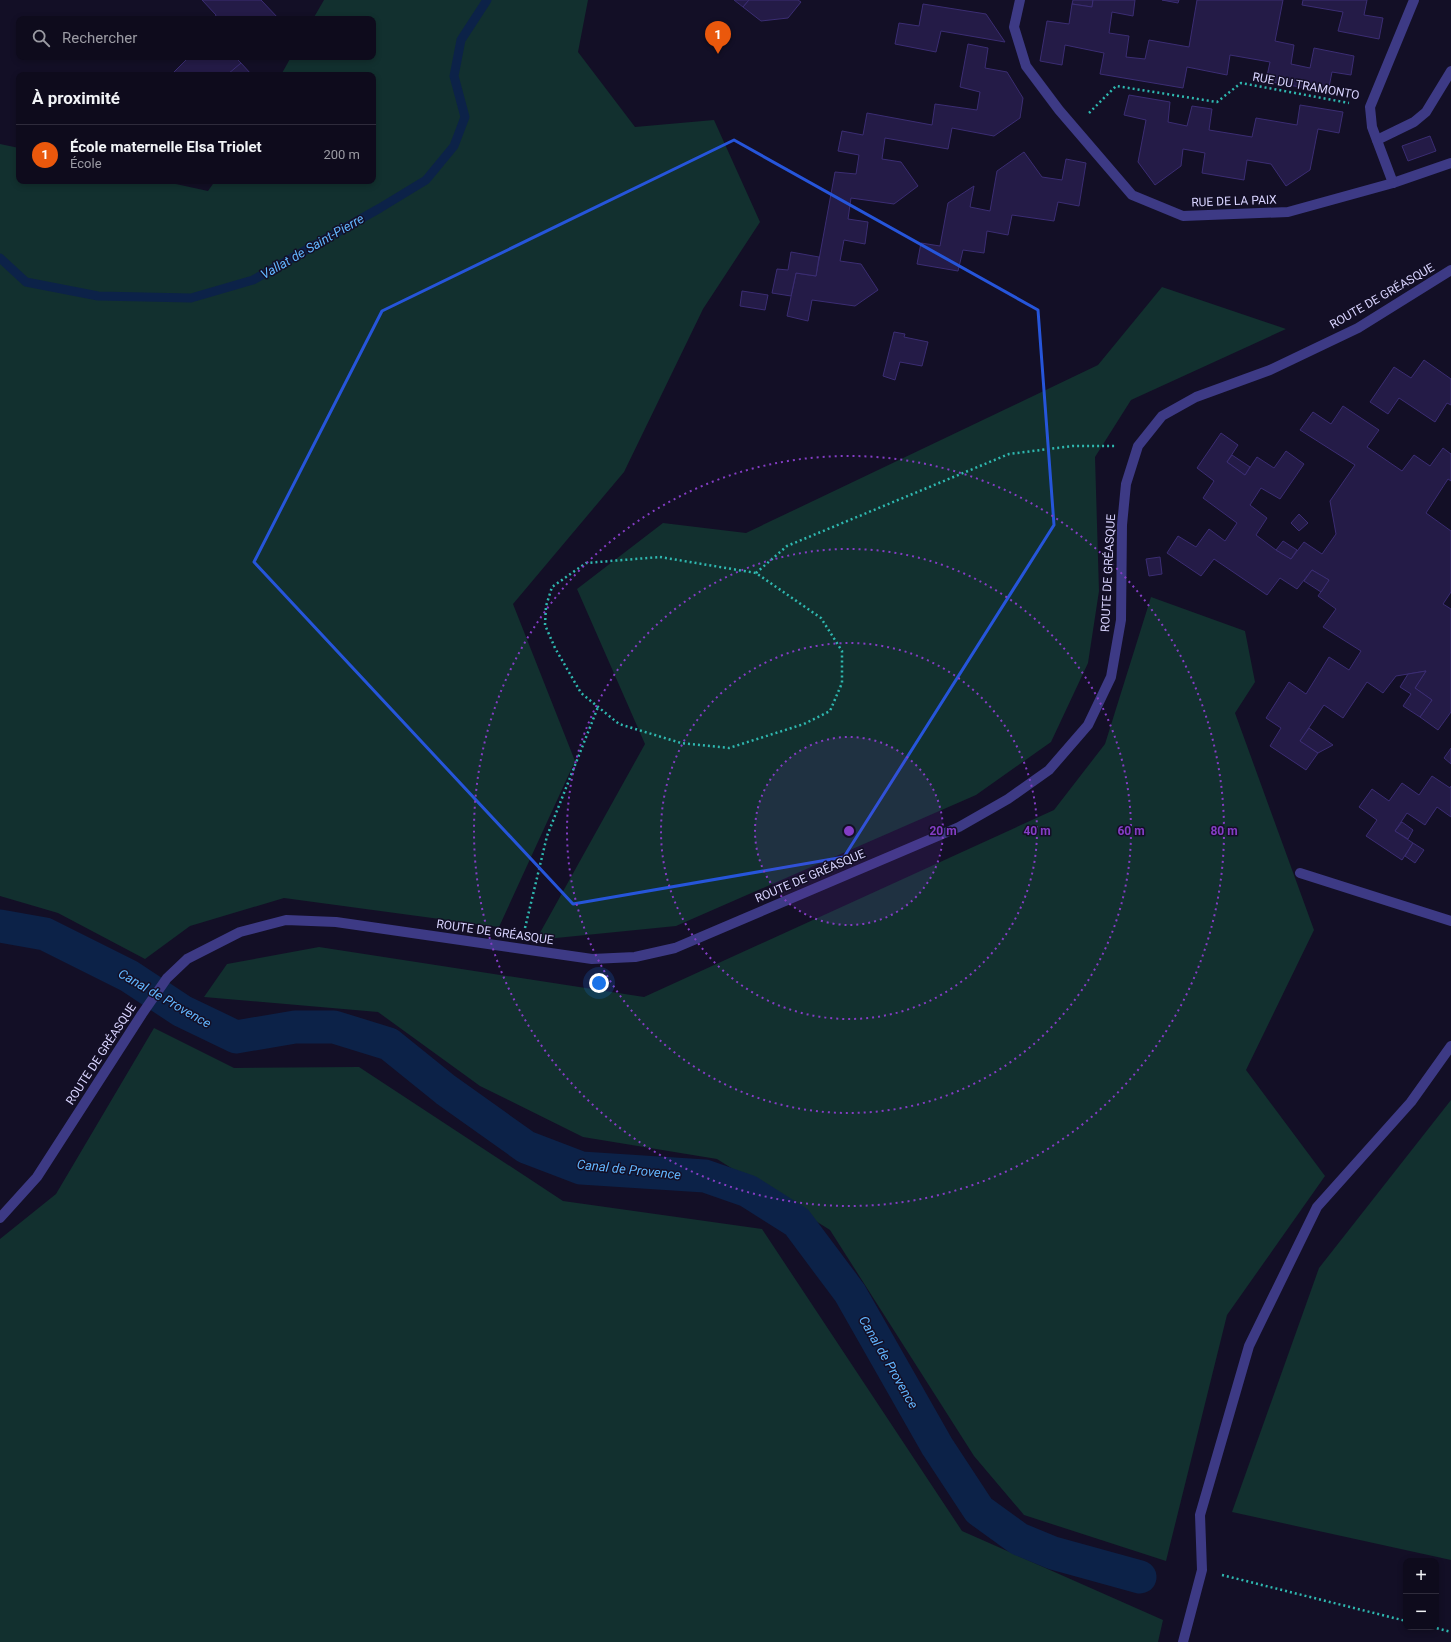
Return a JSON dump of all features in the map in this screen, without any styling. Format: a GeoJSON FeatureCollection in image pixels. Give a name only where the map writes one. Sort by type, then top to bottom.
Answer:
{"type":"FeatureCollection","features":[{"type":"Feature","properties":{"kind":"street","name":"RUE DE LA PAIX"},"geometry":{"type":"LineString","coordinates":[[1020,0],[1014,27],[1026,66],[1059,110],[1132,195],[1183,216],[1288,212],[1393,183],[1451,163]]}},
{"type":"Feature","properties":{"kind":"street"},"geometry":{"type":"LineString","coordinates":[[1393,183],[1372,127],[1370,107],[1414,0]]}},
{"type":"Feature","properties":{"kind":"street"},"geometry":{"type":"LineString","coordinates":[[1377,140],[1414,122],[1426,112],[1451,71]]}},
{"type":"Feature","properties":{"kind":"street","name":"ROUTE DE GRÉASQUE"},"geometry":{"type":"LineString","coordinates":[[0,1218],[37,1177],[142,1014],[167,978],[187,959],[240,932],[286,920],[336,922],[592,958],[635,957],[675,948],[959,827],[1008,800],[1049,770],[1088,725],[1111,677],[1121,620],[1122,525],[1126,484],[1138,446],[1162,416],[1196,397],[1270,370],[1358,328],[1451,270]]}},
{"type":"Feature","properties":{"kind":"street"},"geometry":{"type":"LineString","coordinates":[[1300,873],[1451,921]]}},
{"type":"Feature","properties":{"kind":"street"},"geometry":{"type":"LineString","coordinates":[[1183,1642],[1202,1570],[1200,1515],[1249,1346],[1317,1207],[1411,1102],[1451,1046]]}},
{"type":"Feature","properties":{"kind":"path","name":"RUE DU TRAMONTO"},"geometry":{"type":"LineString","coordinates":[[1090,112],[1116,86],[1217,102],[1241,83],[1370,107]]}},
{"type":"Feature","properties":{"kind":"path"},"geometry":{"type":"LineString","coordinates":[[756,573],[787,546],[1009,454],[1073,446],[1138,446]]}},
{"type":"Feature","properties":{"kind":"path"},"geometry":{"type":"LineString","coordinates":[[660,557],[756,573],[822,618],[842,651],[842,683],[830,711],[804,724],[730,748],[681,743],[619,724],[598,707],[581,693],[555,648],[545,624],[546,606],[552,587],[586,563],[660,557]]}},
{"type":"Feature","properties":{"kind":"path"},"geometry":{"type":"LineString","coordinates":[[520,948],[547,836],[598,707]]}},
{"type":"Feature","properties":{"kind":"path"},"geometry":{"type":"LineString","coordinates":[[1202,1570],[1403,1620]]}},
{"type":"Feature","properties":{"kind":"path"},"geometry":{"type":"LineString","coordinates":[[1439,1629],[1451,1632]]}},
{"type":"Feature","properties":{"kind":"highlighted area"},"geometry":{"type":"Polygon","coordinates":[[[734,140],[1038,310],[1054,525],[844,857],[573,904],[254,562],[382,311],[734,140]]]}},
{"type":"Feature","properties":{"kind":"green space"},"geometry":{"type":"Polygon","coordinates":[[[324,0],[588,0],[578,52],[635,127],[714,120],[760,222],[703,309],[624,472],[513,604],[575,761],[499,927],[284,898],[190,926],[145,959],[58,913],[0,896],[0,144],[16,147],[16,184],[176,184],[208,191],[213,184],[376,184],[376,72],[283,72],[289,60],[376,60],[376,16],[315,16],[324,0]]]}},
{"type":"Feature","properties":{"kind":"green space"},"geometry":{"type":"Polygon","coordinates":[[[1162,287],[1286,329],[1131,400],[1095,457],[1099,591],[1088,663],[1051,742],[976,795],[676,926],[536,940],[645,744],[577,589],[663,523],[746,533],[1098,365],[1162,287]]]}},
{"type":"Feature","properties":{"kind":"green space"},"geometry":{"type":"Polygon","coordinates":[[[1151,597],[1245,631],[1255,682],[1235,713],[1314,930],[1246,1070],[1325,1176],[1227,1315],[1166,1561],[1024,1515],[974,1456],[830,1230],[717,1159],[583,1137],[480,1086],[378,1012],[204,997],[227,964],[319,947],[644,997],[1054,810],[1105,744],[1151,597]]]}},
{"type":"Feature","properties":{"kind":"green space"},"geometry":{"type":"Polygon","coordinates":[[[154,1028],[234,1068],[359,1067],[563,1201],[762,1229],[962,1531],[1163,1620],[1158,1642],[0,1642],[0,1239],[56,1194],[154,1028]]]}},
{"type":"Feature","properties":{"kind":"green space"},"geometry":{"type":"Polygon","coordinates":[[[1451,1100],[1451,1560],[1232,1512],[1319,1268],[1451,1100]]]}},
{"type":"Feature","properties":{"kind":"building"},"geometry":{"type":"Polygon","coordinates":[[[202,0],[261,0],[276,16],[216,16],[202,0]]]}},
{"type":"Feature","properties":{"kind":"building"},"geometry":{"type":"Polygon","coordinates":[[[734,0],[749,0],[743,7],[734,0]]]}},
{"type":"Feature","properties":{"kind":"building"},"geometry":{"type":"Polygon","coordinates":[[[749,0],[798,0],[801,2],[788,18],[761,21],[743,7],[749,0]]]}},
{"type":"Feature","properties":{"kind":"building"},"geometry":{"type":"Polygon","coordinates":[[[1073,0],[1093,0],[1092,7],[1072,4],[1073,0]]]}},
{"type":"Feature","properties":{"kind":"building"},"geometry":{"type":"Polygon","coordinates":[[[1093,0],[1135,0],[1133,16],[1112,12],[1109,33],[1129,36],[1126,57],[1145,59],[1149,40],[1189,47],[1197,0],[1283,0],[1275,41],[1294,45],[1291,64],[1310,68],[1314,48],[1354,56],[1351,75],[1332,72],[1328,92],[1266,81],[1270,62],[1230,55],[1227,75],[1187,67],[1183,88],[1100,74],[1104,53],[1065,45],[1062,65],[1040,61],[1047,21],[1069,24],[1072,4],[1092,7],[1093,0]]]}},
{"type":"Feature","properties":{"kind":"building"},"geometry":{"type":"Polygon","coordinates":[[[1162,0],[1179,0],[1178,3],[1162,0]]]}},
{"type":"Feature","properties":{"kind":"building"},"geometry":{"type":"Polygon","coordinates":[[[1303,0],[1367,0],[1364,15],[1383,18],[1379,39],[1338,31],[1343,12],[1302,5],[1303,0]]]}},
{"type":"Feature","properties":{"kind":"building"},"geometry":{"type":"Polygon","coordinates":[[[923,4],[986,14],[1005,42],[941,31],[936,52],[895,44],[899,23],[919,26],[923,4]]]}},
{"type":"Feature","properties":{"kind":"building"},"geometry":{"type":"Polygon","coordinates":[[[968,44],[988,48],[985,68],[1007,72],[1023,98],[1020,118],[994,136],[952,128],[948,149],[885,138],[882,159],[901,162],[918,186],[894,204],[851,198],[848,219],[868,222],[865,244],[844,240],[840,261],[861,264],[878,290],[855,306],[812,300],[808,321],[787,316],[796,273],[816,276],[835,172],[856,174],[859,155],[838,151],[842,131],[863,135],[867,113],[932,125],[935,104],[977,110],[980,92],[960,87],[968,44]]]}},
{"type":"Feature","properties":{"kind":"building"},"geometry":{"type":"Polygon","coordinates":[[[186,60],[238,60],[241,63],[232,72],[174,72],[186,60]]]}},
{"type":"Feature","properties":{"kind":"building"},"geometry":{"type":"Polygon","coordinates":[[[241,63],[249,72],[230,72],[241,63]]]}},
{"type":"Feature","properties":{"kind":"building"},"geometry":{"type":"Polygon","coordinates":[[[1129,95],[1170,102],[1168,122],[1187,126],[1192,106],[1212,109],[1209,130],[1252,137],[1256,118],[1297,125],[1300,105],[1343,112],[1339,133],[1318,129],[1310,170],[1286,186],[1271,164],[1247,160],[1244,180],[1202,173],[1205,153],[1183,149],[1181,166],[1155,185],[1138,162],[1146,120],[1124,115],[1129,95]]]}},
{"type":"Feature","properties":{"kind":"building"},"geometry":{"type":"Polygon","coordinates":[[[1430,136],[1436,151],[1408,161],[1402,146],[1430,136]]]}},
{"type":"Feature","properties":{"kind":"building"},"geometry":{"type":"Polygon","coordinates":[[[1024,152],[1042,177],[1062,180],[1066,159],[1086,163],[1079,206],[1058,202],[1054,221],[1012,215],[1008,235],[987,231],[984,253],[963,250],[958,271],[917,264],[921,243],[940,246],[948,203],[974,186],[970,207],[990,211],[997,171],[1024,152]]]}},
{"type":"Feature","properties":{"kind":"building"},"geometry":{"type":"Polygon","coordinates":[[[791,252],[819,257],[816,276],[796,273],[791,296],[772,293],[777,269],[788,270],[791,252]]]}},
{"type":"Feature","properties":{"kind":"building"},"geometry":{"type":"Polygon","coordinates":[[[742,291],[768,295],[765,310],[740,306],[742,291]]]}},
{"type":"Feature","properties":{"kind":"building"},"geometry":{"type":"Polygon","coordinates":[[[894,332],[905,334],[904,337],[928,342],[922,366],[900,362],[895,380],[883,376],[894,332]]]}},
{"type":"Feature","properties":{"kind":"building"},"geometry":{"type":"Polygon","coordinates":[[[1424,360],[1451,379],[1451,405],[1447,403],[1435,422],[1399,398],[1388,414],[1370,402],[1394,367],[1411,378],[1424,360]]]}},
{"type":"Feature","properties":{"kind":"building"},"geometry":{"type":"Polygon","coordinates":[[[1343,406],[1379,430],[1367,447],[1402,471],[1414,455],[1430,466],[1443,448],[1451,454],[1451,481],[1448,479],[1426,513],[1451,531],[1451,592],[1443,604],[1451,609],[1451,712],[1438,730],[1420,717],[1432,700],[1415,688],[1426,671],[1396,676],[1383,693],[1367,682],[1343,718],[1324,705],[1300,741],[1318,753],[1306,770],[1270,746],[1281,728],[1266,718],[1289,682],[1306,694],[1329,657],[1349,670],[1361,651],[1323,627],[1336,609],[1318,596],[1329,580],[1312,570],[1297,589],[1280,578],[1267,595],[1214,559],[1201,576],[1167,553],[1178,536],[1196,547],[1209,529],[1225,541],[1237,523],[1203,498],[1214,481],[1197,468],[1221,433],[1238,445],[1227,462],[1245,475],[1257,457],[1274,468],[1286,451],[1304,464],[1280,499],[1261,488],[1250,505],[1267,518],[1256,535],[1291,559],[1304,542],[1322,554],[1336,534],[1330,501],[1355,465],[1300,430],[1313,412],[1331,424],[1343,406]]]}},
{"type":"Feature","properties":{"kind":"building"},"geometry":{"type":"Polygon","coordinates":[[[1232,455],[1250,467],[1245,475],[1227,462],[1232,455]]]}},
{"type":"Feature","properties":{"kind":"building"},"geometry":{"type":"Polygon","coordinates":[[[1299,514],[1308,523],[1299,531],[1291,523],[1299,514]]]}},
{"type":"Feature","properties":{"kind":"building"},"geometry":{"type":"Polygon","coordinates":[[[1283,541],[1297,550],[1291,559],[1276,550],[1283,541]]]}},
{"type":"Feature","properties":{"kind":"building"},"geometry":{"type":"Polygon","coordinates":[[[1160,557],[1162,574],[1149,576],[1146,559],[1160,557]]]}},
{"type":"Feature","properties":{"kind":"building"},"geometry":{"type":"Polygon","coordinates":[[[1312,570],[1329,580],[1321,592],[1304,581],[1312,570]]]}},
{"type":"Feature","properties":{"kind":"building"},"geometry":{"type":"Polygon","coordinates":[[[1426,671],[1415,688],[1432,700],[1420,717],[1403,706],[1411,694],[1400,687],[1408,674],[1426,671]]]}},
{"type":"Feature","properties":{"kind":"building"},"geometry":{"type":"Polygon","coordinates":[[[1309,728],[1333,745],[1318,753],[1300,741],[1309,728]]]}},
{"type":"Feature","properties":{"kind":"building"},"geometry":{"type":"Polygon","coordinates":[[[1451,748],[1451,764],[1444,758],[1451,748]]]}},
{"type":"Feature","properties":{"kind":"building"},"geometry":{"type":"Polygon","coordinates":[[[1432,776],[1450,788],[1451,786],[1451,817],[1437,807],[1425,825],[1407,813],[1395,831],[1413,843],[1402,860],[1366,836],[1377,820],[1359,807],[1372,789],[1389,801],[1402,783],[1419,795],[1432,776]]]}},
{"type":"Feature","properties":{"kind":"building"},"geometry":{"type":"Polygon","coordinates":[[[1402,822],[1413,830],[1408,839],[1395,831],[1402,822]]]}},
{"type":"Feature","properties":{"kind":"building"},"geometry":{"type":"Polygon","coordinates":[[[1413,843],[1424,850],[1415,863],[1405,856],[1413,843]]]}},
{"type":"Feature","properties":{"kind":"waterway","name":"Vallat de Saint-Pierre"},"geometry":{"type":"LineString","coordinates":[[0,258],[26,282],[98,296],[191,298],[253,280],[380,208],[426,180],[454,146],[465,117],[454,76],[461,40],[487,0]]}},
{"type":"Feature","properties":{"kind":"waterway","name":"Canal de Provence"},"geometry":{"type":"LineString","coordinates":[[0,926],[45,934],[129,976],[182,1011],[236,1037],[295,1027],[334,1027],[389,1044],[446,1090],[526,1147],[581,1168],[705,1176],[748,1191],[797,1222],[850,1293],[937,1446],[979,1510],[1019,1539],[1053,1553],[1140,1577]]}},
{"type":"Feature","properties":{"kind":"place","name":"École maternelle Elsa Triolet"},"geometry":{"type":"Point","coordinates":[718,54]}}]}
